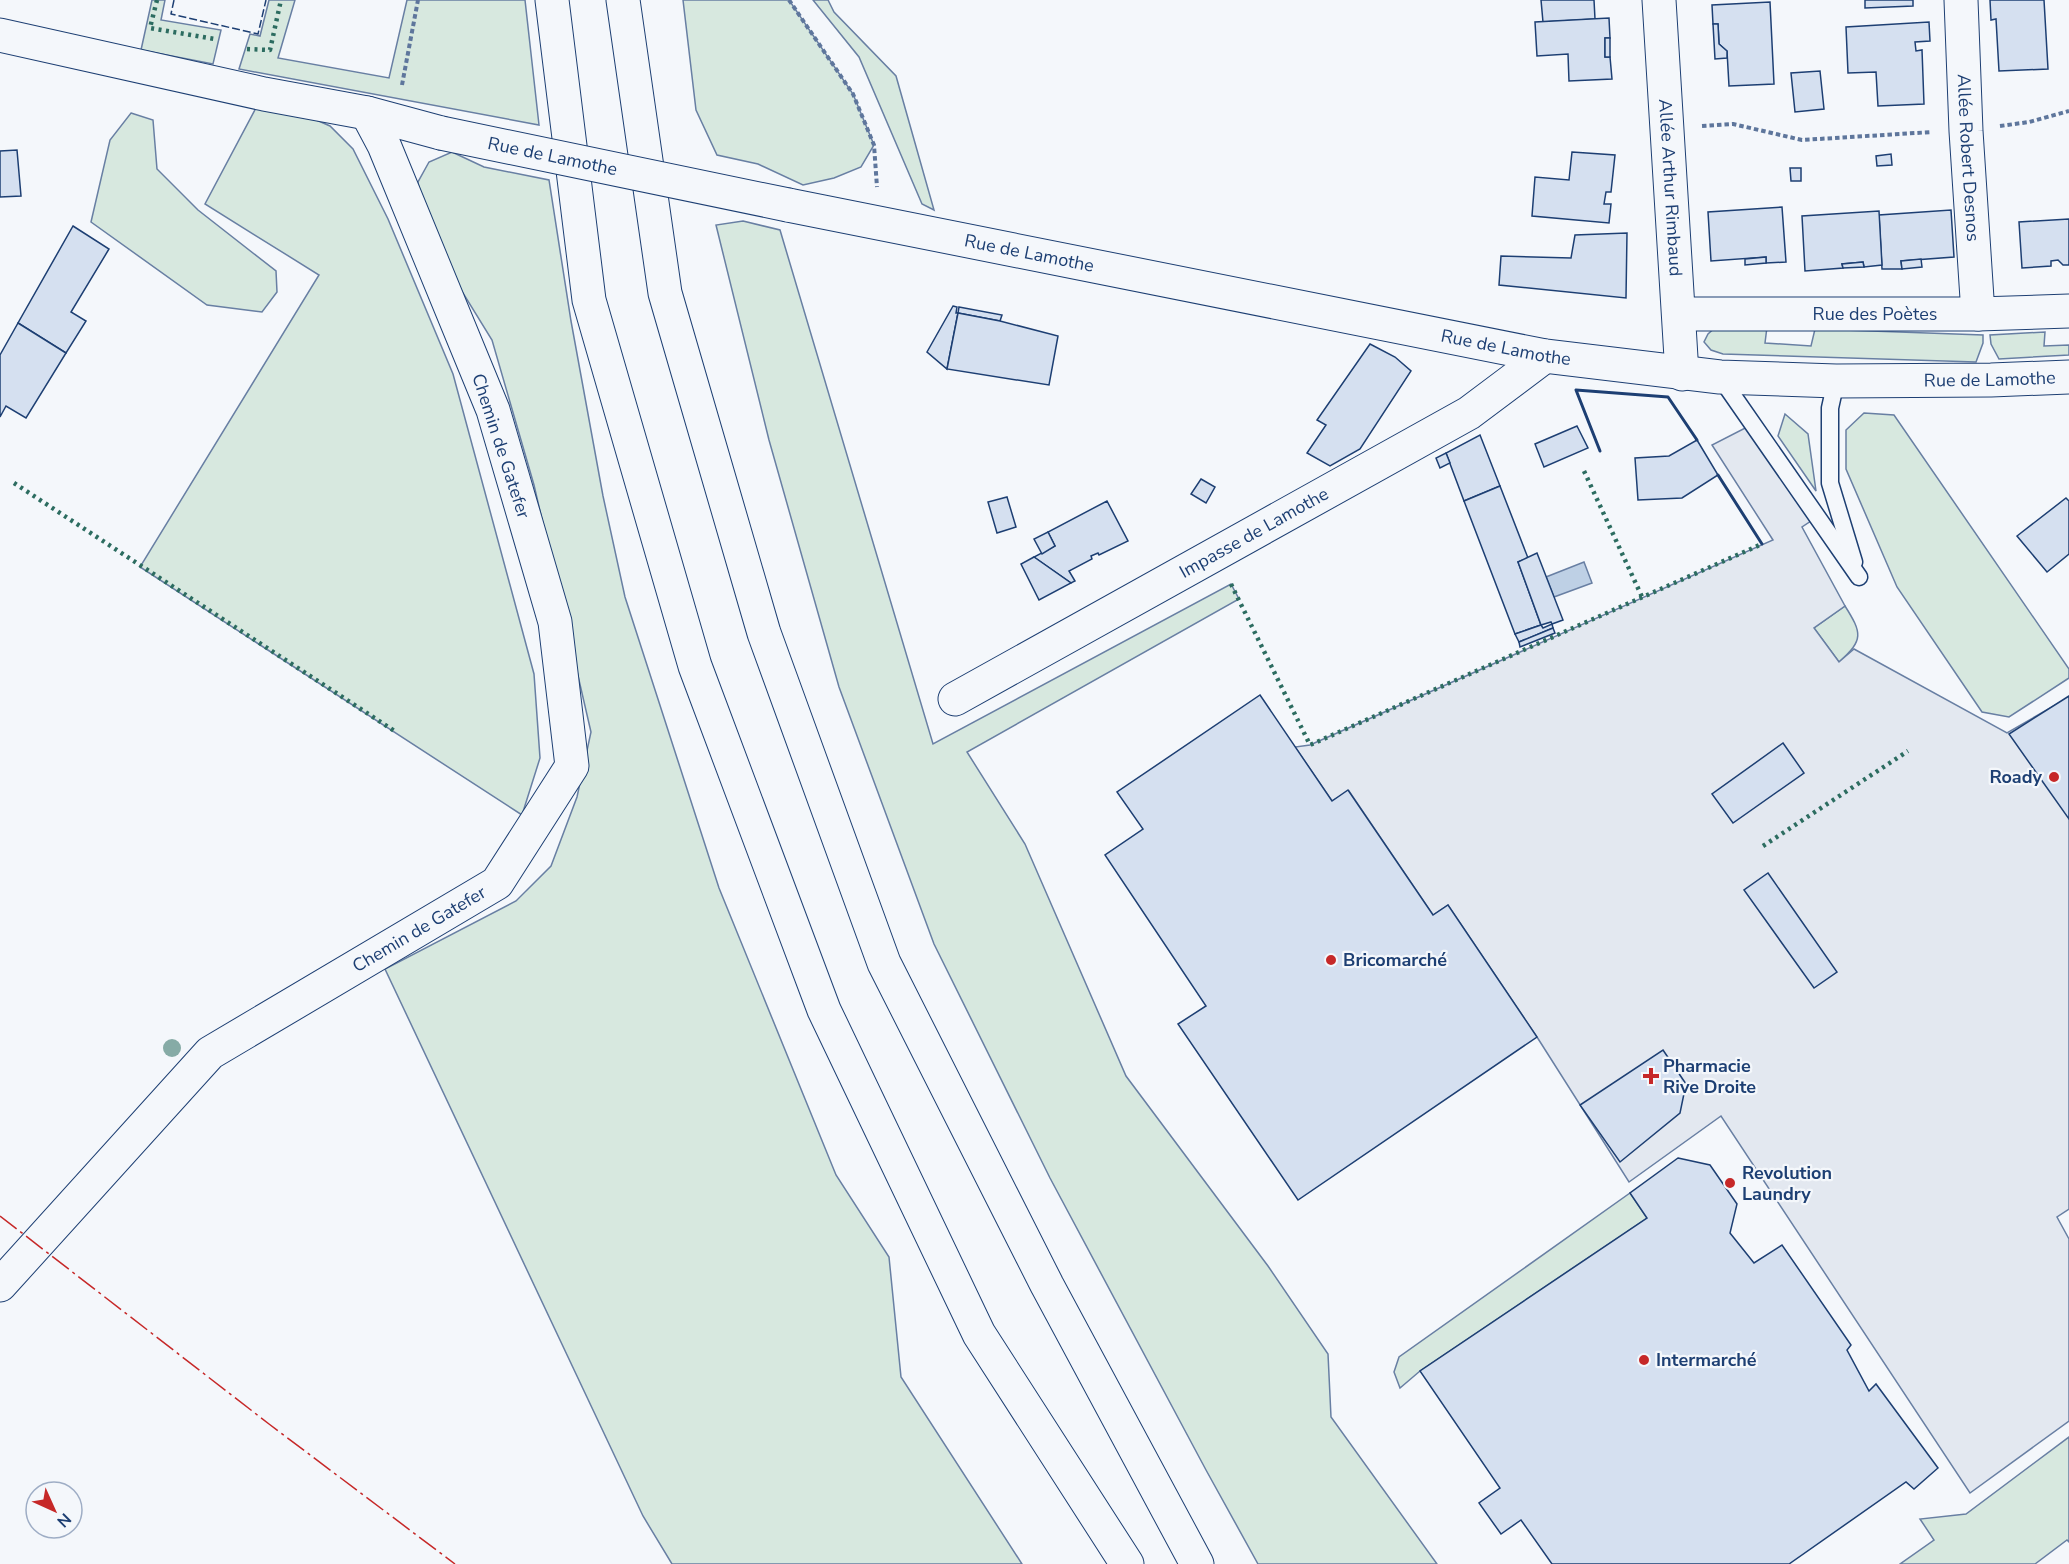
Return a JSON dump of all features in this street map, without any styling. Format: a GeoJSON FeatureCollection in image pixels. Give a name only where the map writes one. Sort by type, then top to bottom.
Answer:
{"type":"FeatureCollection","features":[{"type":"Feature","properties":{"kind":"main road"},"geometry":{"type":"LineString","coordinates":[[552,0],[589,300],[695,666],[824,1010],[979,1334],[1127,1564]]}},
{"type":"Feature","properties":{"kind":"main road"},"geometry":{"type":"LineString","coordinates":[[623,0],[665,293],[764,633],[884,963],[1047,1285],[1197,1564]]}},
{"type":"Feature","properties":{"kind":"main road","name":"Allée Arthur Rimbaud"},"geometry":{"type":"LineString","coordinates":[[1659,0],[1682,374]]}},
{"type":"Feature","properties":{"kind":"main road","name":"Allée Robert Desnos"},"geometry":{"type":"LineString","coordinates":[[1961,0],[1966,131],[1978,314]]}},
{"type":"Feature","properties":{"kind":"main road","name":"Rue de Lamothe"},"geometry":{"type":"LineString","coordinates":[[0,35],[264,94],[381,117],[441,133],[880,224],[1545,356],[1720,377],[1836,381],[1991,380],[2069,376]]}},
{"type":"Feature","properties":{"kind":"main road","name":"Chemin de Gatefer"},"geometry":{"type":"LineString","coordinates":[[0,1285],[210,1053],[497,883],[572,766],[555,622],[493,410],[384,145],[381,117]]}},
{"type":"Feature","properties":{"kind":"main road","name":"Rue des Poètes"},"geometry":{"type":"LineString","coordinates":[[1680,314],[1978,314],[2069,311]]}},
{"type":"Feature","properties":{"kind":"main road","name":"Impasse de Lamothe"},"geometry":{"type":"LineString","coordinates":[[954,699],[1469,413],[1545,356]]}},
{"type":"Feature","properties":{"kind":"lane"},"geometry":{"type":"LineString","coordinates":[[1720,377],[1859,577],[1830,483],[1830,408],[1836,381]]}},
{"type":"Feature","properties":{"kind":"path"},"geometry":{"type":"LineString","coordinates":[[381,117],[418,0]]}},
{"type":"Feature","properties":{"kind":"path"},"geometry":{"type":"LineString","coordinates":[[789,0],[853,94],[874,145],[880,224]]}},
{"type":"Feature","properties":{"kind":"path"},"geometry":{"type":"LineString","coordinates":[[1666,128],[1733,124],[1802,140],[1966,131],[2029,122],[2069,111]]}},
{"type":"Feature","properties":{"kind":"shaded area"},"geometry":{"type":"Polygon","coordinates":[[[152,0],[165,0],[161,20],[221,30],[213,64],[141,50],[152,0]]]}},
{"type":"Feature","properties":{"kind":"shaded area"},"geometry":{"type":"Polygon","coordinates":[[[269,0],[295,0],[278,58],[389,78],[407,0],[525,0],[539,125],[239,69],[250,34],[260,36],[269,0]]]}},
{"type":"Feature","properties":{"kind":"shaded area"},"geometry":{"type":"Polygon","coordinates":[[[683,0],[789,0],[853,94],[874,145],[861,167],[834,178],[803,185],[758,164],[717,155],[696,110],[683,0]]]}},
{"type":"Feature","properties":{"kind":"shaded area"},"geometry":{"type":"Polygon","coordinates":[[[813,0],[828,0],[834,12],[896,76],[934,210],[922,204],[859,57],[813,0]]]}},
{"type":"Feature","properties":{"kind":"shaded area"},"geometry":{"type":"Polygon","coordinates":[[[257,106],[305,115],[330,126],[353,149],[388,219],[453,374],[534,674],[540,758],[522,815],[140,567],[319,275],[205,204],[257,106]]]}},
{"type":"Feature","properties":{"kind":"shaded area"},"geometry":{"type":"Polygon","coordinates":[[[131,113],[153,120],[157,169],[198,210],[276,271],[277,292],[262,312],[207,305],[91,222],[110,140],[131,113]]]}},
{"type":"Feature","properties":{"kind":"shaded area"},"geometry":{"type":"Polygon","coordinates":[[[452,152],[484,167],[549,180],[571,321],[603,496],[625,597],[719,888],[836,1175],[889,1257],[901,1377],[1022,1564],[672,1564],[643,1516],[385,969],[516,901],[551,866],[577,797],[591,732],[534,485],[492,340],[442,259],[423,212],[418,182],[429,162],[452,152]]]}},
{"type":"Feature","properties":{"kind":"shaded area"},"geometry":{"type":"Polygon","coordinates":[[[743,221],[780,230],[933,744],[1231,584],[1239,599],[967,752],[1025,844],[1126,1076],[1268,1266],[1328,1354],[1331,1417],[1437,1564],[1258,1564],[1050,1178],[934,944],[839,687],[769,440],[716,225],[743,221]]]}},
{"type":"Feature","properties":{"kind":"shaded area"},"geometry":{"type":"Polygon","coordinates":[[[1717,326],[1767,327],[1765,343],[1811,346],[1815,329],[1983,335],[1983,343],[1976,362],[1723,354],[1711,350],[1704,342],[1708,334],[1717,326]]]}},
{"type":"Feature","properties":{"kind":"shaded area"},"geometry":{"type":"Polygon","coordinates":[[[2045,332],[2044,346],[2069,345],[2069,355],[1999,359],[1991,344],[1990,335],[2045,332]]]}},
{"type":"Feature","properties":{"kind":"shaded area"},"geometry":{"type":"Polygon","coordinates":[[[1864,413],[1894,415],[2069,669],[2069,678],[2009,717],[1982,712],[1897,587],[1846,469],[1846,430],[1864,413]]]}},
{"type":"Feature","properties":{"kind":"shaded area"},"geometry":{"type":"Polygon","coordinates":[[[1785,414],[1808,434],[1816,491],[1778,436],[1785,414]]]}},
{"type":"Feature","properties":{"kind":"shaded area"},"geometry":{"type":"Polygon","coordinates":[[[1753,424],[1817,517],[1802,527],[1845,606],[1814,628],[1839,662],[1854,649],[2007,733],[2069,697],[2069,1209],[2057,1217],[2069,1239],[2069,1421],[1970,1493],[1721,1116],[1629,1182],[1537,1037],[1448,905],[1433,915],[1349,791],[1332,801],[1295,747],[1310,745],[1773,540],[1712,445],[1753,424]]]}},
{"type":"Feature","properties":{"kind":"shaded area"},"geometry":{"type":"Polygon","coordinates":[[[1845,606],[1855,623],[1858,636],[1853,648],[1839,662],[1814,628],[1845,606]]]}},
{"type":"Feature","properties":{"kind":"shaded area"},"geometry":{"type":"Polygon","coordinates":[[[1630,1193],[1647,1218],[1420,1371],[1400,1388],[1394,1372],[1399,1357],[1630,1193]]]}},
{"type":"Feature","properties":{"kind":"shaded area"},"geometry":{"type":"Polygon","coordinates":[[[2069,1437],[2069,1542],[2067,1540],[2035,1564],[1900,1564],[1934,1540],[1920,1519],[1966,1514],[2069,1437]]]}},
{"type":"Feature","properties":{"kind":"water"},"geometry":{"type":"Polygon","coordinates":[[[1584,562],[1592,583],[1554,597],[1546,577],[1584,562]]]}},
{"type":"Feature","properties":{"kind":"building"},"geometry":{"type":"Polygon","coordinates":[[[1541,0],[1594,0],[1595,19],[1543,22],[1541,0]]]}},
{"type":"Feature","properties":{"kind":"building"},"geometry":{"type":"Polygon","coordinates":[[[1865,0],[1913,0],[1913,6],[1865,8],[1865,0]]]}},
{"type":"Feature","properties":{"kind":"building"},"geometry":{"type":"Polygon","coordinates":[[[1990,0],[2044,0],[2048,69],[1999,71],[1996,19],[1991,20],[1990,0]]]}},
{"type":"Feature","properties":{"kind":"building"},"geometry":{"type":"Polygon","coordinates":[[[1770,2],[1774,84],[1729,86],[1727,51],[1719,44],[1718,24],[1713,24],[1712,5],[1770,2]]]}},
{"type":"Feature","properties":{"kind":"building"},"geometry":{"type":"Polygon","coordinates":[[[1609,18],[1610,38],[1605,38],[1605,57],[1610,57],[1612,79],[1569,81],[1568,54],[1537,56],[1535,22],[1609,18]]]}},
{"type":"Feature","properties":{"kind":"building"},"geometry":{"type":"Polygon","coordinates":[[[1929,22],[1930,41],[1915,42],[1916,51],[1922,50],[1924,104],[1878,106],[1876,72],[1848,73],[1846,27],[1929,22]]]}},
{"type":"Feature","properties":{"kind":"building"},"geometry":{"type":"Polygon","coordinates":[[[1713,24],[1718,24],[1719,44],[1727,51],[1727,58],[1715,59],[1713,24]]]}},
{"type":"Feature","properties":{"kind":"building"},"geometry":{"type":"Polygon","coordinates":[[[1605,38],[1610,38],[1610,57],[1605,57],[1605,38]]]}},
{"type":"Feature","properties":{"kind":"building"},"geometry":{"type":"Polygon","coordinates":[[[1820,71],[1824,109],[1795,112],[1791,73],[1820,71]]]}},
{"type":"Feature","properties":{"kind":"building"},"geometry":{"type":"Polygon","coordinates":[[[17,150],[21,196],[0,197],[0,151],[17,150]]]}},
{"type":"Feature","properties":{"kind":"building"},"geometry":{"type":"Polygon","coordinates":[[[1572,152],[1615,155],[1611,192],[1606,192],[1604,204],[1611,204],[1609,223],[1532,216],[1535,177],[1569,180],[1572,152]]]}},
{"type":"Feature","properties":{"kind":"building"},"geometry":{"type":"Polygon","coordinates":[[[1891,154],[1892,165],[1877,166],[1876,156],[1891,154]]]}},
{"type":"Feature","properties":{"kind":"building"},"geometry":{"type":"Polygon","coordinates":[[[1790,168],[1801,168],[1801,181],[1791,181],[1790,168]]]}},
{"type":"Feature","properties":{"kind":"building"},"geometry":{"type":"Polygon","coordinates":[[[1782,207],[1786,262],[1766,263],[1766,257],[1711,261],[1708,212],[1782,207]]]}},
{"type":"Feature","properties":{"kind":"building"},"geometry":{"type":"Polygon","coordinates":[[[1951,210],[1954,257],[1901,261],[1902,269],[1882,269],[1879,215],[1951,210]]]}},
{"type":"Feature","properties":{"kind":"building"},"geometry":{"type":"Polygon","coordinates":[[[1879,211],[1882,265],[1864,267],[1863,262],[1842,264],[1843,268],[1805,271],[1802,216],[1879,211]]]}},
{"type":"Feature","properties":{"kind":"building"},"geometry":{"type":"Polygon","coordinates":[[[2069,219],[2069,265],[2063,265],[2058,260],[2051,261],[2051,266],[2022,268],[2019,222],[2069,219]]]}},
{"type":"Feature","properties":{"kind":"building"},"geometry":{"type":"Polygon","coordinates":[[[73,226],[109,249],[71,312],[86,321],[66,353],[18,323],[73,226]]]}},
{"type":"Feature","properties":{"kind":"building"},"geometry":{"type":"Polygon","coordinates":[[[1627,233],[1626,298],[1499,285],[1501,256],[1571,258],[1575,235],[1627,233]]]}},
{"type":"Feature","properties":{"kind":"building"},"geometry":{"type":"Polygon","coordinates":[[[1766,257],[1766,263],[1745,265],[1745,259],[1766,257]]]}},
{"type":"Feature","properties":{"kind":"building"},"geometry":{"type":"Polygon","coordinates":[[[1921,259],[1922,267],[1902,269],[1901,261],[1921,259]]]}},
{"type":"Feature","properties":{"kind":"building"},"geometry":{"type":"Polygon","coordinates":[[[1863,262],[1864,267],[1843,268],[1842,264],[1863,262]]]}},
{"type":"Feature","properties":{"kind":"building"},"geometry":{"type":"Polygon","coordinates":[[[953,306],[957,307],[956,313],[958,313],[947,369],[927,352],[953,306]]]}},
{"type":"Feature","properties":{"kind":"building"},"geometry":{"type":"Polygon","coordinates":[[[959,307],[1002,315],[1000,321],[958,313],[959,307]]]}},
{"type":"Feature","properties":{"kind":"building"},"geometry":{"type":"Polygon","coordinates":[[[958,313],[1058,336],[1049,385],[947,369],[958,313]]]}},
{"type":"Feature","properties":{"kind":"building"},"geometry":{"type":"Polygon","coordinates":[[[18,323],[66,353],[26,418],[6,406],[0,417],[0,355],[18,323]]]}},
{"type":"Feature","properties":{"kind":"building"},"geometry":{"type":"Polygon","coordinates":[[[1370,344],[1395,357],[1411,371],[1360,449],[1330,466],[1307,453],[1326,425],[1317,420],[1370,344]]]}},
{"type":"Feature","properties":{"kind":"building"},"geometry":{"type":"Polygon","coordinates":[[[1577,426],[1588,448],[1544,467],[1535,444],[1577,426]]]}},
{"type":"Feature","properties":{"kind":"building"},"geometry":{"type":"Polygon","coordinates":[[[1480,435],[1500,486],[1464,501],[1446,453],[1480,435]]]}},
{"type":"Feature","properties":{"kind":"building"},"geometry":{"type":"Polygon","coordinates":[[[1697,440],[1718,475],[1682,498],[1638,500],[1635,458],[1669,456],[1697,440]]]}},
{"type":"Feature","properties":{"kind":"building"},"geometry":{"type":"Polygon","coordinates":[[[1446,453],[1450,463],[1440,468],[1436,458],[1446,453]]]}},
{"type":"Feature","properties":{"kind":"building"},"geometry":{"type":"Polygon","coordinates":[[[1201,479],[1215,487],[1206,503],[1191,494],[1201,479]]]}},
{"type":"Feature","properties":{"kind":"building"},"geometry":{"type":"Polygon","coordinates":[[[1500,486],[1528,558],[1518,562],[1541,625],[1515,634],[1464,501],[1500,486]]]}},
{"type":"Feature","properties":{"kind":"building"},"geometry":{"type":"Polygon","coordinates":[[[1007,497],[1016,527],[997,533],[988,502],[1007,497]]]}},
{"type":"Feature","properties":{"kind":"building"},"geometry":{"type":"Polygon","coordinates":[[[2066,498],[2069,501],[2069,554],[2047,572],[2017,536],[2066,498]]]}},
{"type":"Feature","properties":{"kind":"building"},"geometry":{"type":"Polygon","coordinates":[[[1107,501],[1128,541],[1099,555],[1098,553],[1091,556],[1092,559],[1069,571],[1075,581],[1071,583],[1034,557],[1055,546],[1048,532],[1107,501]]]}},
{"type":"Feature","properties":{"kind":"building"},"geometry":{"type":"Polygon","coordinates":[[[1048,532],[1055,546],[1042,554],[1034,539],[1048,532]]]}},
{"type":"Feature","properties":{"kind":"building"},"geometry":{"type":"Polygon","coordinates":[[[1537,553],[1563,620],[1552,624],[1551,622],[1541,625],[1518,562],[1537,553]]]}},
{"type":"Feature","properties":{"kind":"building"},"geometry":{"type":"Polygon","coordinates":[[[1034,557],[1071,583],[1039,600],[1021,564],[1034,557]]]}},
{"type":"Feature","properties":{"kind":"building"},"geometry":{"type":"Polygon","coordinates":[[[1552,624],[1553,628],[1519,642],[1515,634],[1541,625],[1543,628],[1552,624]]]}},
{"type":"Feature","properties":{"kind":"building"},"geometry":{"type":"Polygon","coordinates":[[[1553,628],[1555,633],[1520,647],[1519,642],[1553,628]]]}},
{"type":"Feature","properties":{"kind":"building","name":"Bricomarché"},"geometry":{"type":"Polygon","coordinates":[[[1260,695],[1332,801],[1348,790],[1433,915],[1448,905],[1537,1037],[1298,1200],[1178,1024],[1206,1006],[1105,855],[1143,829],[1117,792],[1260,695]]]}},
{"type":"Feature","properties":{"kind":"building","name":"Roady"},"geometry":{"type":"Polygon","coordinates":[[[2069,696],[2069,819],[2009,734],[2069,696]]]}},
{"type":"Feature","properties":{"kind":"building"},"geometry":{"type":"Polygon","coordinates":[[[1783,743],[1804,773],[1733,823],[1712,794],[1783,743]]]}},
{"type":"Feature","properties":{"kind":"building"},"geometry":{"type":"Polygon","coordinates":[[[1768,873],[1837,972],[1814,988],[1744,890],[1768,873]]]}},
{"type":"Feature","properties":{"kind":"building"},"geometry":{"type":"Polygon","coordinates":[[[1663,1050],[1686,1084],[1680,1113],[1620,1162],[1580,1105],[1663,1050]]]}},
{"type":"Feature","properties":{"kind":"building","name":"Intermarché"},"geometry":{"type":"Polygon","coordinates":[[[1678,1158],[1710,1165],[1737,1204],[1730,1233],[1754,1263],[1782,1245],[1851,1345],[1847,1350],[1869,1391],[1876,1384],[1938,1468],[1914,1489],[1906,1482],[1789,1564],[1552,1564],[1521,1520],[1501,1534],[1479,1503],[1500,1488],[1420,1371],[1647,1218],[1630,1193],[1678,1158]]]}},
{"type":"Feature","properties":{"kind":"hedge"},"geometry":{"type":"LineString","coordinates":[[157,0],[150,28],[215,39]]}},
{"type":"Feature","properties":{"kind":"hedge"},"geometry":{"type":"LineString","coordinates":[[247,49],[270,50],[281,0]]}},
{"type":"Feature","properties":{"kind":"hedge"},"geometry":{"type":"LineString","coordinates":[[1584,471],[1643,599]]}},
{"type":"Feature","properties":{"kind":"hedge"},"geometry":{"type":"LineString","coordinates":[[14,483],[396,732]]}},
{"type":"Feature","properties":{"kind":"hedge"},"geometry":{"type":"LineString","coordinates":[[1231,584],[1310,745],[1762,544]]}},
{"type":"Feature","properties":{"kind":"hedge"},"geometry":{"type":"LineString","coordinates":[[1763,846],[1908,751]]}},
{"type":"Feature","properties":{"kind":"fence"},"geometry":{"type":"LineString","coordinates":[[174,0],[171,14],[258,34],[266,0]]}},
{"type":"Feature","properties":{"kind":"wall"},"geometry":{"type":"LineString","coordinates":[[1600,451],[1576,390],[1668,397],[1697,440]]}},
{"type":"Feature","properties":{"kind":"wall"},"geometry":{"type":"LineString","coordinates":[[1718,475],[1762,544]]}},
{"type":"Feature","properties":{"kind":"power"},"geometry":{"type":"LineString","coordinates":[[0,1216],[455,1564]]}},
{"type":"Feature","properties":{"kind":"place","name":"Roady"},"geometry":{"type":"Point","coordinates":[2054,777]}},
{"type":"Feature","properties":{"kind":"place","name":"Bricomarché"},"geometry":{"type":"Point","coordinates":[1331,960]}},
{"type":"Feature","properties":{"kind":"place","name":"Pharmacie Rive Droite"},"geometry":{"type":"Point","coordinates":[1651,1076]}},
{"type":"Feature","properties":{"kind":"place","name":"Revolution Laundry"},"geometry":{"type":"Point","coordinates":[1730,1183]}},
{"type":"Feature","properties":{"kind":"place","name":"Intermarché"},"geometry":{"type":"Point","coordinates":[1644,1360]}}]}
